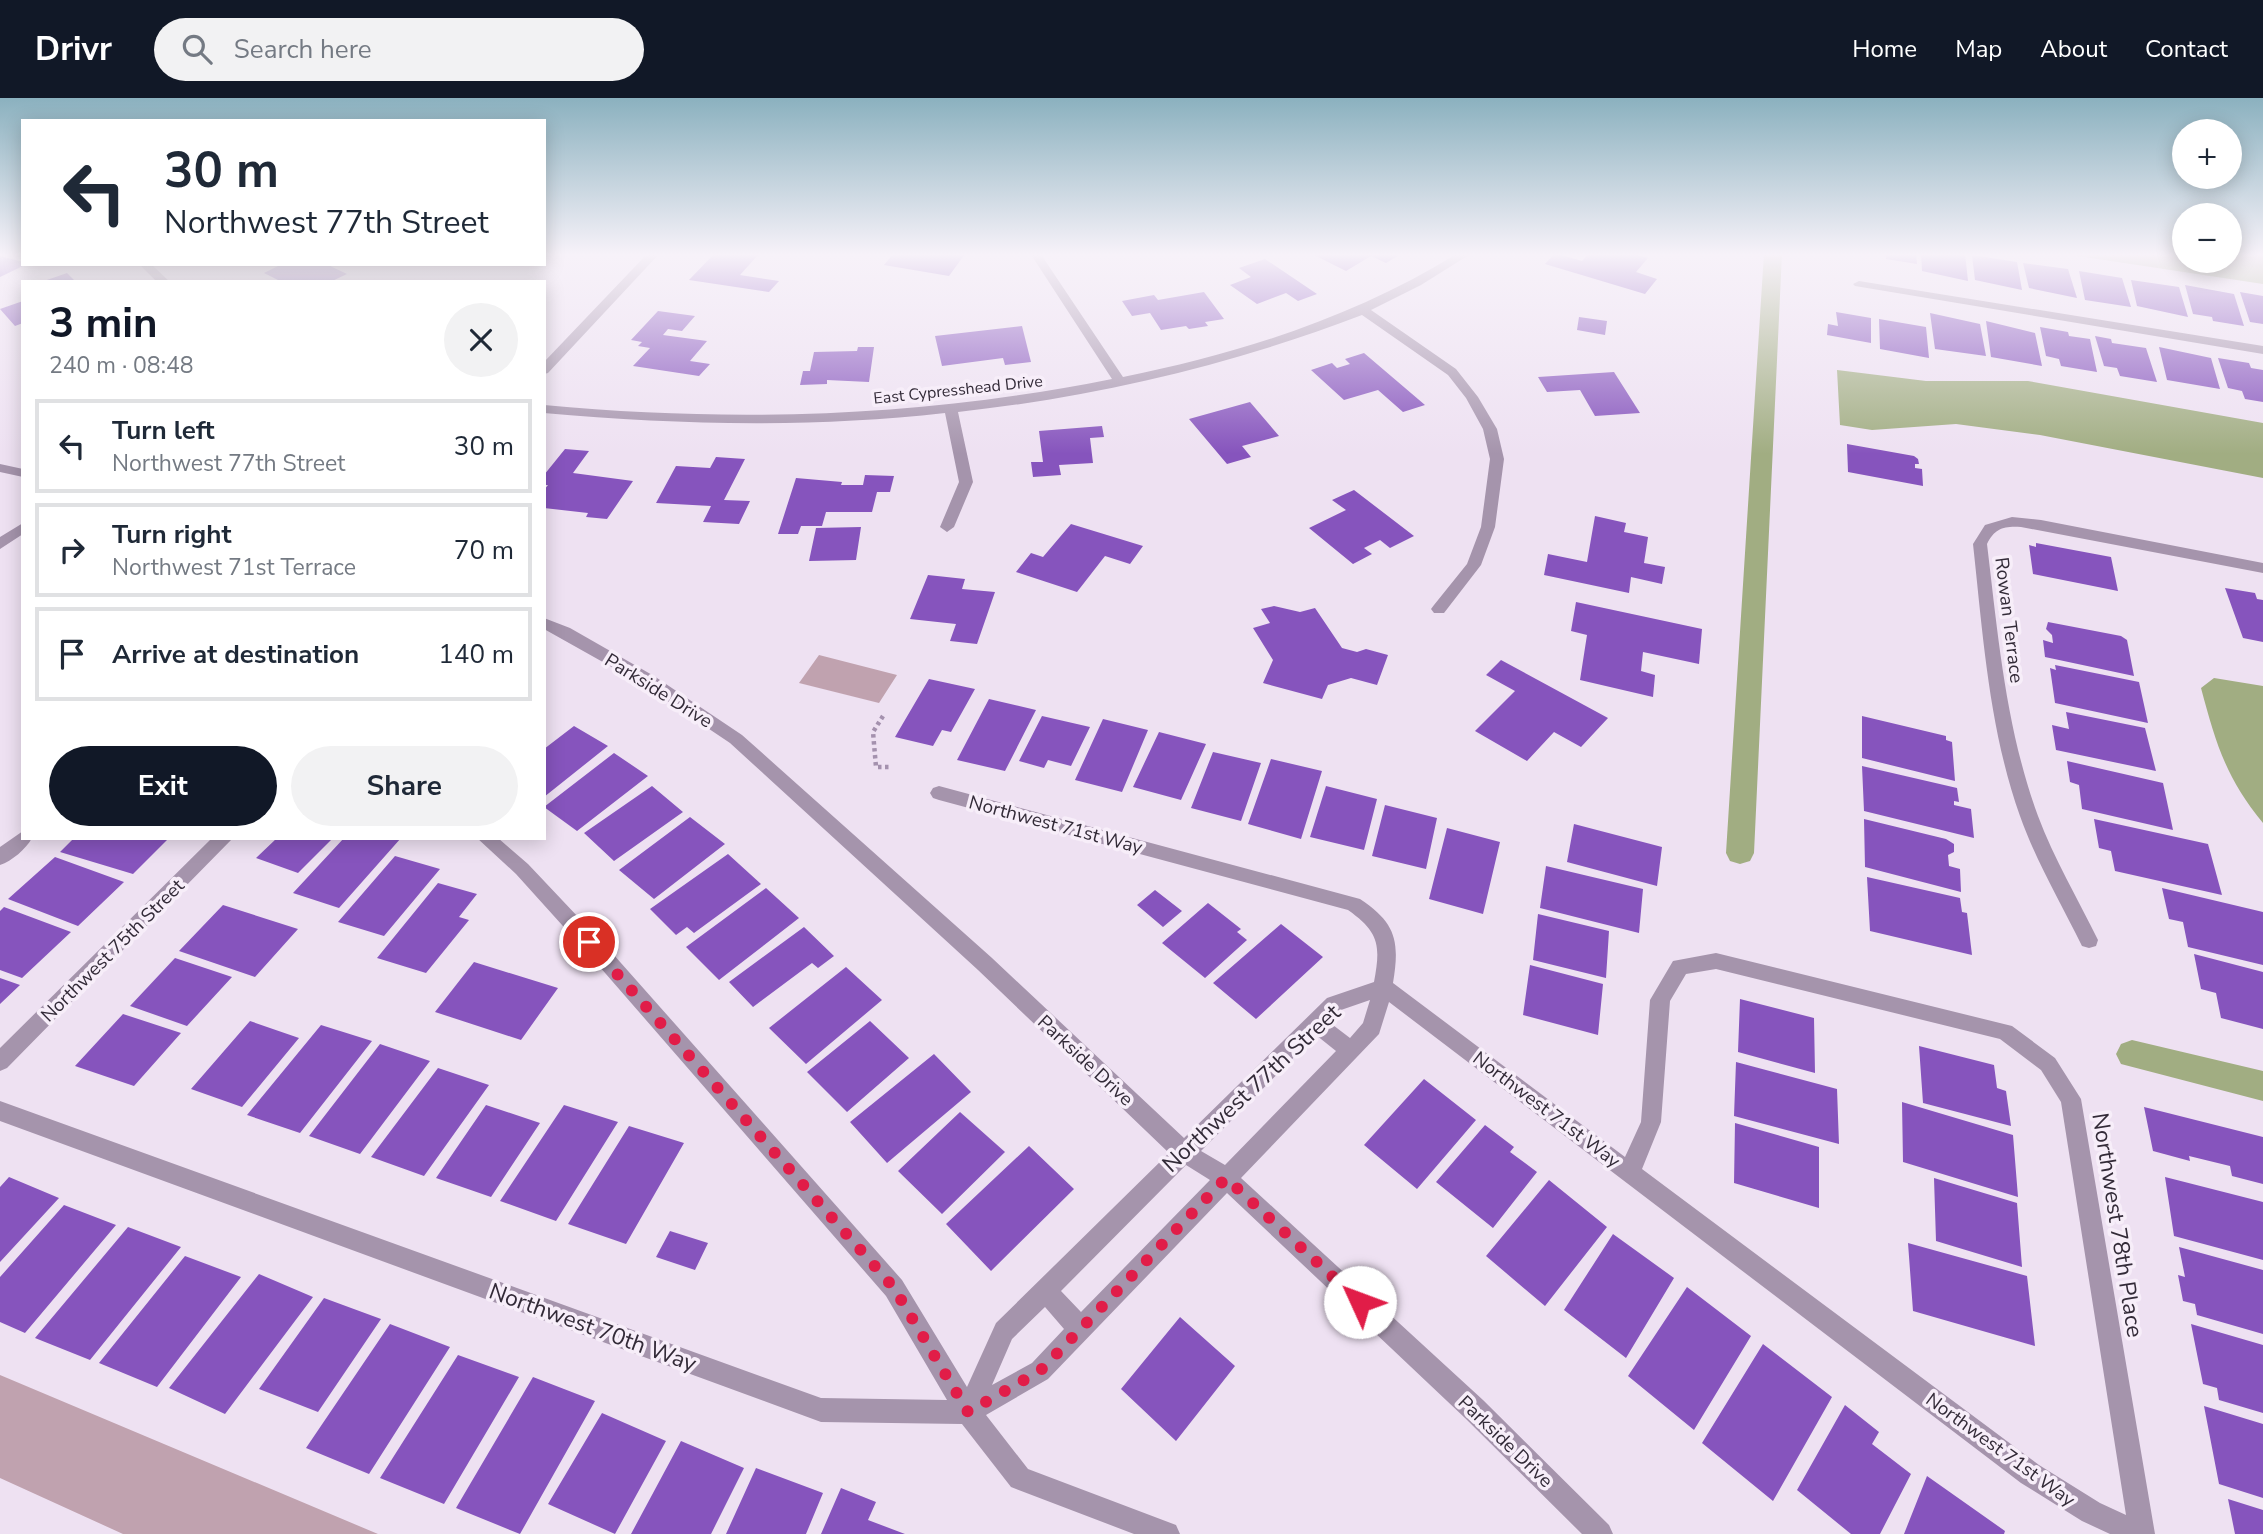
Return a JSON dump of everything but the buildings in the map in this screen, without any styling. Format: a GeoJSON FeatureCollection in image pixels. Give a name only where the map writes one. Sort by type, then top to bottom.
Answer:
{"type":"FeatureCollection","features":[{"type":"Feature","properties":{"kind":"street"},"geometry":{"type":"LineString","coordinates":[[546,368],[591,320]]}},
{"type":"Feature","properties":{"kind":"street"},"geometry":{"type":"LineString","coordinates":[[1079,320],[1120,382]]}},
{"type":"Feature","properties":{"kind":"street","name":"East Cypresshead Drive"},"geometry":{"type":"LineString","coordinates":[[546,409],[602,416],[727,422],[795,422],[951,411],[1048,397],[1204,363],[1333,320]]}},
{"type":"Feature","properties":{"kind":"street"},"geometry":{"type":"LineString","coordinates":[[1377,320],[1452,372],[1472,397],[1490,429],[1497,459],[1488,527],[1474,565],[1439,608]]}},
{"type":"Feature","properties":{"kind":"street"},"geometry":{"type":"LineString","coordinates":[[2077,320],[2263,350]]}},
{"type":"Feature","properties":{"kind":"street"},"geometry":{"type":"LineString","coordinates":[[947,527],[966,482],[951,411]]}},
{"type":"Feature","properties":{"kind":"street"},"geometry":{"type":"LineString","coordinates":[[0,468],[21,473]]}},
{"type":"Feature","properties":{"kind":"street","name":"Rowan Terrace"},"geometry":{"type":"LineString","coordinates":[[2089,940],[2029,816],[2011,754],[2000,705],[1981,558],[1980,544],[1984,532],[1992,524],[2041,524],[2263,568]]}},
{"type":"Feature","properties":{"kind":"street"},"geometry":{"type":"LineString","coordinates":[[0,544],[21,528]]}},
{"type":"Feature","properties":{"kind":"street","name":"Parkside Drive"},"geometry":{"type":"LineString","coordinates":[[546,624],[648,680],[736,739],[985,964],[1182,1151],[1226,1178],[1474,1409],[1600,1534]]}},
{"type":"Feature","properties":{"kind":"street","name":"Northwest 71st Way"},"geometry":{"type":"LineString","coordinates":[[939,793],[1353,904],[1373,917],[1386,940],[1383,987],[2030,1474],[2091,1512],[2140,1534]]}},
{"type":"Feature","properties":{"kind":"street"},"geometry":{"type":"LineString","coordinates":[[0,858],[21,840]]}},
{"type":"Feature","properties":{"kind":"street","name":"Northwest 75th Street"},"geometry":{"type":"LineString","coordinates":[[0,1062],[222,840]]}},
{"type":"Feature","properties":{"kind":"street"},"geometry":{"type":"LineString","coordinates":[[488,840],[522,869],[606,960],[894,1288],[968,1412],[1020,1478],[1167,1534]]}},
{"type":"Feature","properties":{"kind":"street","name":"Northwest 78th Place"},"geometry":{"type":"LineString","coordinates":[[1630,1171],[1651,1122],[1660,1000],[1680,967],[1716,961],[2005,1032],[2048,1064],[2071,1099],[2140,1534]]}},
{"type":"Feature","properties":{"kind":"street","name":"Northwest 77th Street"},"geometry":{"type":"LineString","coordinates":[[968,1412],[1004,1331],[1182,1151],[1334,1004],[1383,987]]}},
{"type":"Feature","properties":{"kind":"street","name":"Northwest 77th Street"},"geometry":{"type":"LineString","coordinates":[[968,1412],[1040,1371],[1372,1028],[1383,987]]}},
{"type":"Feature","properties":{"kind":"street"},"geometry":{"type":"LineString","coordinates":[[1315,1022],[1350,1050]]}},
{"type":"Feature","properties":{"kind":"street","name":"Northwest 70th Way"},"geometry":{"type":"LineString","coordinates":[[0,1111],[821,1410],[968,1412]]}},
{"type":"Feature","properties":{"kind":"street"},"geometry":{"type":"LineString","coordinates":[[1045,1290],[1080,1329]]}},
{"type":"Feature","properties":{"kind":"path"},"geometry":{"type":"LineString","coordinates":[[883,716],[873,732],[876,767],[892,767]]}},
{"type":"Feature","properties":{"kind":"shaded area"},"geometry":{"type":"Polygon","coordinates":[[[1837,370],[1926,381],[2028,381],[2263,423],[2263,478],[2040,435],[1956,424],[1872,430],[1840,425],[1837,370]]]}},
{"type":"Feature","properties":{"kind":"shaded area"},"geometry":{"type":"Polygon","coordinates":[[[819,655],[897,675],[879,703],[799,683],[819,655]]]}},
{"type":"Feature","properties":{"kind":"shaded area"},"geometry":{"type":"Polygon","coordinates":[[[2214,678],[2263,686],[2263,823],[2240,791],[2217,743],[2201,688],[2214,678]]]}},
{"type":"Feature","properties":{"kind":"shaded area"},"geometry":{"type":"Polygon","coordinates":[[[0,1375],[378,1534],[123,1534],[0,1478],[0,1375]]]}},
{"type":"Feature","properties":{"kind":"waterway"},"geometry":{"type":"LineString","coordinates":[[1740,853],[1769,320]]}},
{"type":"Feature","properties":{"kind":"waterway"},"geometry":{"type":"LineString","coordinates":[[2132,1054],[2263,1086]]}},
{"type":"Feature","properties":{"kind":"route"},"geometry":{"type":"LineString","coordinates":[[589,942],[894,1288],[968,1412],[1040,1371],[1226,1178],[1360,1302]]}}]}
